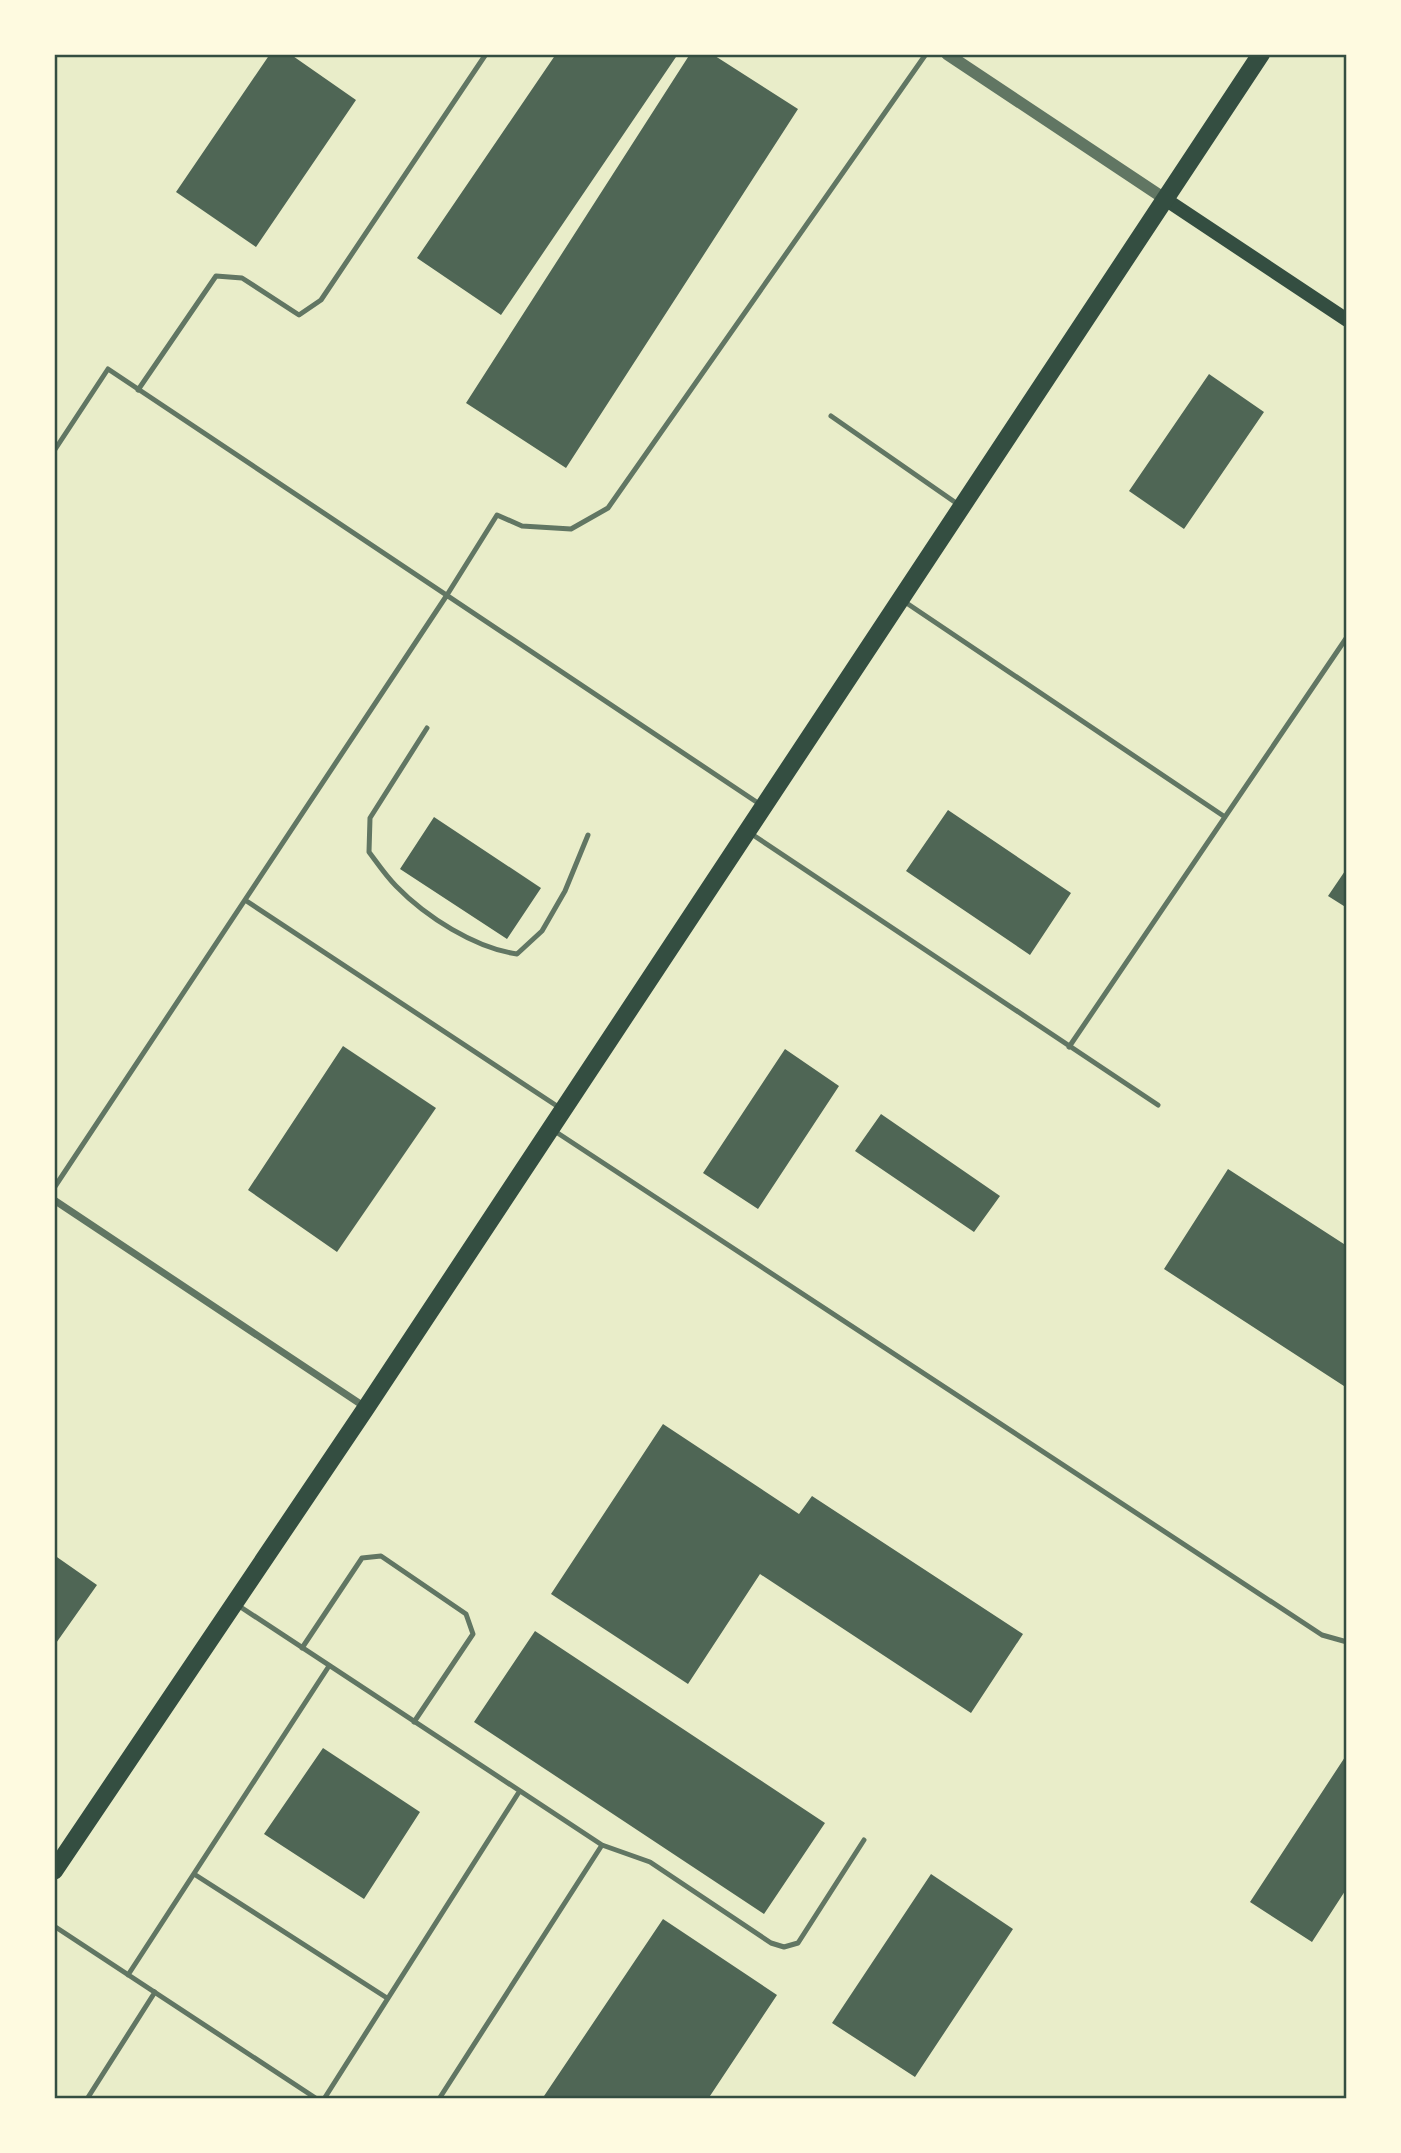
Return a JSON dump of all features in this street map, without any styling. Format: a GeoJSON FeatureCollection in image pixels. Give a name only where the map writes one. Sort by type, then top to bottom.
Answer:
{"type":"FeatureCollection","features":[{"type":"Feature","properties":{"kind":"main road"},"geometry":{"type":"LineString","coordinates":[[54,1871],[366,1408],[1261,54]]}},
{"type":"Feature","properties":{"kind":"main road"},"geometry":{"type":"LineString","coordinates":[[1165,200],[1347,320]]}},
{"type":"Feature","properties":{"kind":"street"},"geometry":{"type":"LineString","coordinates":[[947,54],[1165,200]]}},
{"type":"Feature","properties":{"kind":"street"},"geometry":{"type":"LineString","coordinates":[[54,1200],[366,1408]]}},
{"type":"Feature","properties":{"kind":"lane"},"geometry":{"type":"LineString","coordinates":[[138,390],[216,276],[242,278],[299,315],[321,300],[486,54]]}},
{"type":"Feature","properties":{"kind":"lane"},"geometry":{"type":"LineString","coordinates":[[54,1188],[447,596],[497,515],[522,526],[571,529],[608,508],[926,54]]}},
{"type":"Feature","properties":{"kind":"lane"},"geometry":{"type":"LineString","coordinates":[[54,451],[108,369],[764,807]]}},
{"type":"Feature","properties":{"kind":"lane"},"geometry":{"type":"LineString","coordinates":[[831,416],[962,506]]}},
{"type":"Feature","properties":{"kind":"lane"},"geometry":{"type":"LineString","coordinates":[[901,599],[1225,817]]}},
{"type":"Feature","properties":{"kind":"lane"},"geometry":{"type":"LineString","coordinates":[[1069,1046],[1347,637]]}},
{"type":"Feature","properties":{"kind":"lane"},"geometry":{"type":"LineString","coordinates":[[427,728],[370,818],[369,852],[397,887],[438,922],[497,951],[517,954],[542,931],[565,891],[588,835]]}},
{"type":"Feature","properties":{"kind":"lane"},"geometry":{"type":"LineString","coordinates":[[747,831],[1158,1105]]}},
{"type":"Feature","properties":{"kind":"lane"},"geometry":{"type":"LineString","coordinates":[[245,900],[563,1110]]}},
{"type":"Feature","properties":{"kind":"lane"},"geometry":{"type":"LineString","coordinates":[[550,1129],[1322,1635],[1347,1642]]}},
{"type":"Feature","properties":{"kind":"lane"},"geometry":{"type":"LineString","coordinates":[[302,1648],[362,1558],[381,1556],[466,1614],[473,1634],[414,1722]]}},
{"type":"Feature","properties":{"kind":"lane"},"geometry":{"type":"LineString","coordinates":[[235,1603],[601,1845],[650,1862],[771,1943],[784,1947],[798,1943],[864,1840]]}},
{"type":"Feature","properties":{"kind":"lane"},"geometry":{"type":"LineString","coordinates":[[128,1975],[329,1666]]}},
{"type":"Feature","properties":{"kind":"lane"},"geometry":{"type":"LineString","coordinates":[[324,2099],[519,1792]]}},
{"type":"Feature","properties":{"kind":"lane"},"geometry":{"type":"LineString","coordinates":[[439,2099],[601,1845]]}},
{"type":"Feature","properties":{"kind":"lane"},"geometry":{"type":"LineString","coordinates":[[194,1874],[387,1998]]}},
{"type":"Feature","properties":{"kind":"lane"},"geometry":{"type":"LineString","coordinates":[[54,1926],[317,2099]]}},
{"type":"Feature","properties":{"kind":"lane"},"geometry":{"type":"LineString","coordinates":[[87,2099],[155,1992]]}},
{"type":"Feature","properties":{"kind":"building"},"geometry":{"type":"Polygon","coordinates":[[[270,54],[290,54],[356,100],[256,247],[176,192],[270,54]]]}},
{"type":"Feature","properties":{"kind":"building"},"geometry":{"type":"Polygon","coordinates":[[[556,54],[678,54],[501,315],[417,258],[556,54]]]}},
{"type":"Feature","properties":{"kind":"building"},"geometry":{"type":"Polygon","coordinates":[[[690,54],[712,54],[798,109],[566,468],[466,403],[690,54]]]}},
{"type":"Feature","properties":{"kind":"building"},"geometry":{"type":"Polygon","coordinates":[[[1209,374],[1264,412],[1184,529],[1129,491],[1209,374]]]}},
{"type":"Feature","properties":{"kind":"building"},"geometry":{"type":"Polygon","coordinates":[[[948,810],[1071,893],[1030,955],[906,871],[948,810]]]}},
{"type":"Feature","properties":{"kind":"building"},"geometry":{"type":"Polygon","coordinates":[[[434,817],[541,888],[507,939],[400,869],[434,817]]]}},
{"type":"Feature","properties":{"kind":"building"},"geometry":{"type":"Polygon","coordinates":[[[1347,868],[1347,908],[1328,896],[1347,868]]]}},
{"type":"Feature","properties":{"kind":"building"},"geometry":{"type":"Polygon","coordinates":[[[343,1046],[436,1108],[337,1252],[248,1190],[343,1046]]]}},
{"type":"Feature","properties":{"kind":"building"},"geometry":{"type":"Polygon","coordinates":[[[785,1049],[839,1086],[758,1209],[703,1173],[785,1049]]]}},
{"type":"Feature","properties":{"kind":"building"},"geometry":{"type":"Polygon","coordinates":[[[881,1114],[1000,1196],[974,1232],[855,1151],[881,1114]]]}},
{"type":"Feature","properties":{"kind":"building"},"geometry":{"type":"Polygon","coordinates":[[[1228,1169],[1347,1246],[1347,1388],[1164,1269],[1228,1169]]]}},
{"type":"Feature","properties":{"kind":"building"},"geometry":{"type":"Polygon","coordinates":[[[663,1424],[799,1514],[812,1496],[1023,1634],[971,1713],[760,1574],[688,1684],[551,1594],[663,1424]]]}},
{"type":"Feature","properties":{"kind":"building"},"geometry":{"type":"Polygon","coordinates":[[[54,1555],[97,1585],[54,1646],[54,1555]]]}},
{"type":"Feature","properties":{"kind":"building"},"geometry":{"type":"Polygon","coordinates":[[[535,1631],[825,1823],[764,1914],[474,1722],[535,1631]]]}},
{"type":"Feature","properties":{"kind":"building"},"geometry":{"type":"Polygon","coordinates":[[[323,1748],[420,1812],[364,1899],[264,1834],[323,1748]]]}},
{"type":"Feature","properties":{"kind":"building"},"geometry":{"type":"Polygon","coordinates":[[[1345,1757],[1347,1888],[1312,1942],[1250,1902],[1345,1757]]]}},
{"type":"Feature","properties":{"kind":"building"},"geometry":{"type":"Polygon","coordinates":[[[931,1874],[1013,1929],[915,2077],[832,2023],[931,1874]]]}},
{"type":"Feature","properties":{"kind":"building"},"geometry":{"type":"Polygon","coordinates":[[[663,1919],[777,1995],[708,2099],[542,2099],[663,1919]]]}}]}
